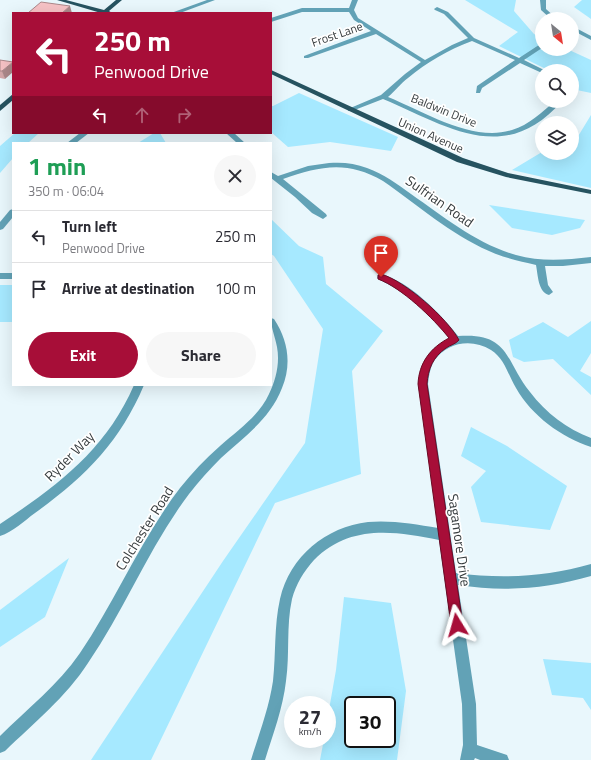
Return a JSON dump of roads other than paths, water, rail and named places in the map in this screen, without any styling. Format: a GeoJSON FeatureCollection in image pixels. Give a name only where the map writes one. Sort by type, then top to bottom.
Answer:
{"type":"FeatureCollection","features":[{"type":"Feature","properties":{"kind":"main road"},"geometry":{"type":"LineString","coordinates":[[60,0],[103,12]]}},
{"type":"Feature","properties":{"kind":"main road"},"geometry":{"type":"LineString","coordinates":[[107,12],[119,0]]}},
{"type":"Feature","properties":{"kind":"main road"},"geometry":{"type":"LineString","coordinates":[[72,3],[85,12]]}},
{"type":"Feature","properties":{"kind":"main road","name":"Union Avenue"},"geometry":{"type":"LineString","coordinates":[[272,72],[445,154],[479,167],[527,180],[591,192]]}},
{"type":"Feature","properties":{"kind":"main road"},"geometry":{"type":"LineString","coordinates":[[0,109],[12,97]]}},
{"type":"Feature","properties":{"kind":"street"},"geometry":{"type":"LineString","coordinates":[[177,12],[212,0]]}},
{"type":"Feature","properties":{"kind":"street"},"geometry":{"type":"LineString","coordinates":[[351,10],[355,0]]}},
{"type":"Feature","properties":{"kind":"street"},"geometry":{"type":"LineString","coordinates":[[543,0],[543,9],[546,12]]}},
{"type":"Feature","properties":{"kind":"street"},"geometry":{"type":"LineString","coordinates":[[437,9],[446,13],[472,39],[535,67]]}},
{"type":"Feature","properties":{"kind":"street"},"geometry":{"type":"LineString","coordinates":[[272,20],[285,14],[302,10],[351,10]]}},
{"type":"Feature","properties":{"kind":"street"},"geometry":{"type":"LineString","coordinates":[[351,10],[356,18],[375,32],[426,63]]}},
{"type":"Feature","properties":{"kind":"street","name":"Frost Lane"},"geometry":{"type":"LineString","coordinates":[[306,57],[375,32]]}},
{"type":"Feature","properties":{"kind":"street"},"geometry":{"type":"LineString","coordinates":[[579,33],[591,38]]}},
{"type":"Feature","properties":{"kind":"street"},"geometry":{"type":"LineString","coordinates":[[350,110],[383,97],[400,80],[426,63],[451,47],[472,39]]}},
{"type":"Feature","properties":{"kind":"street"},"geometry":{"type":"LineString","coordinates":[[478,92],[479,87],[535,50]]}},
{"type":"Feature","properties":{"kind":"street","name":"Baldwin Drive"},"geometry":{"type":"LineString","coordinates":[[383,97],[470,134],[490,136],[510,134],[525,128],[549,108]]}},
{"type":"Feature","properties":{"kind":"street"},"geometry":{"type":"LineString","coordinates":[[72,142],[84,134]]}},
{"type":"Feature","properties":{"kind":"street"},"geometry":{"type":"LineString","coordinates":[[231,134],[240,142]]}},
{"type":"Feature","properties":{"kind":"street","name":"Sulfrian Road"},"geometry":{"type":"LineString","coordinates":[[274,177],[322,165],[347,165],[368,170],[383,178],[483,246],[510,257],[540,263],[562,263],[591,260]]}},
{"type":"Feature","properties":{"kind":"street"},"geometry":{"type":"LineString","coordinates":[[274,177],[298,195],[314,211],[323,216]]}},
{"type":"Feature","properties":{"kind":"street"},"geometry":{"type":"LineString","coordinates":[[0,226],[12,213]]}},
{"type":"Feature","properties":{"kind":"street"},"geometry":{"type":"LineString","coordinates":[[540,263],[544,285],[549,292]]}},
{"type":"Feature","properties":{"kind":"street"},"geometry":{"type":"LineString","coordinates":[[0,276],[12,276]]}},
{"type":"Feature","properties":{"kind":"street"},"geometry":{"type":"LineString","coordinates":[[381,277],[392,281],[438,319],[455,340],[478,340],[500,352],[509,364],[519,385],[533,404],[563,429],[591,443]]}},
{"type":"Feature","properties":{"kind":"street","name":"Colchester Road"},"geometry":{"type":"LineString","coordinates":[[0,746],[63,685],[81,664],[167,514],[191,483],[216,456],[252,424],[268,406],[279,386],[283,365],[280,337],[272,323]]}},
{"type":"Feature","properties":{"kind":"street","name":"Sagamore Drive"},"geometry":{"type":"LineString","coordinates":[[455,340],[443,346],[430,357],[425,367],[423,378],[450,578],[469,704],[468,754]]}},
{"type":"Feature","properties":{"kind":"street","name":"Ryder Way"},"geometry":{"type":"LineString","coordinates":[[0,532],[54,493],[88,461],[118,427],[129,410],[140,386]]}},
{"type":"Feature","properties":{"kind":"street"},"geometry":{"type":"LineString","coordinates":[[258,760],[278,690],[285,604],[291,584],[308,557],[328,540],[351,529],[397,528],[444,535]]}},
{"type":"Feature","properties":{"kind":"street"},"geometry":{"type":"LineString","coordinates":[[450,578],[496,583],[524,583],[551,580],[591,570]]}},
{"type":"Feature","properties":{"kind":"street"},"geometry":{"type":"LineString","coordinates":[[468,754],[502,760]]}}]}
